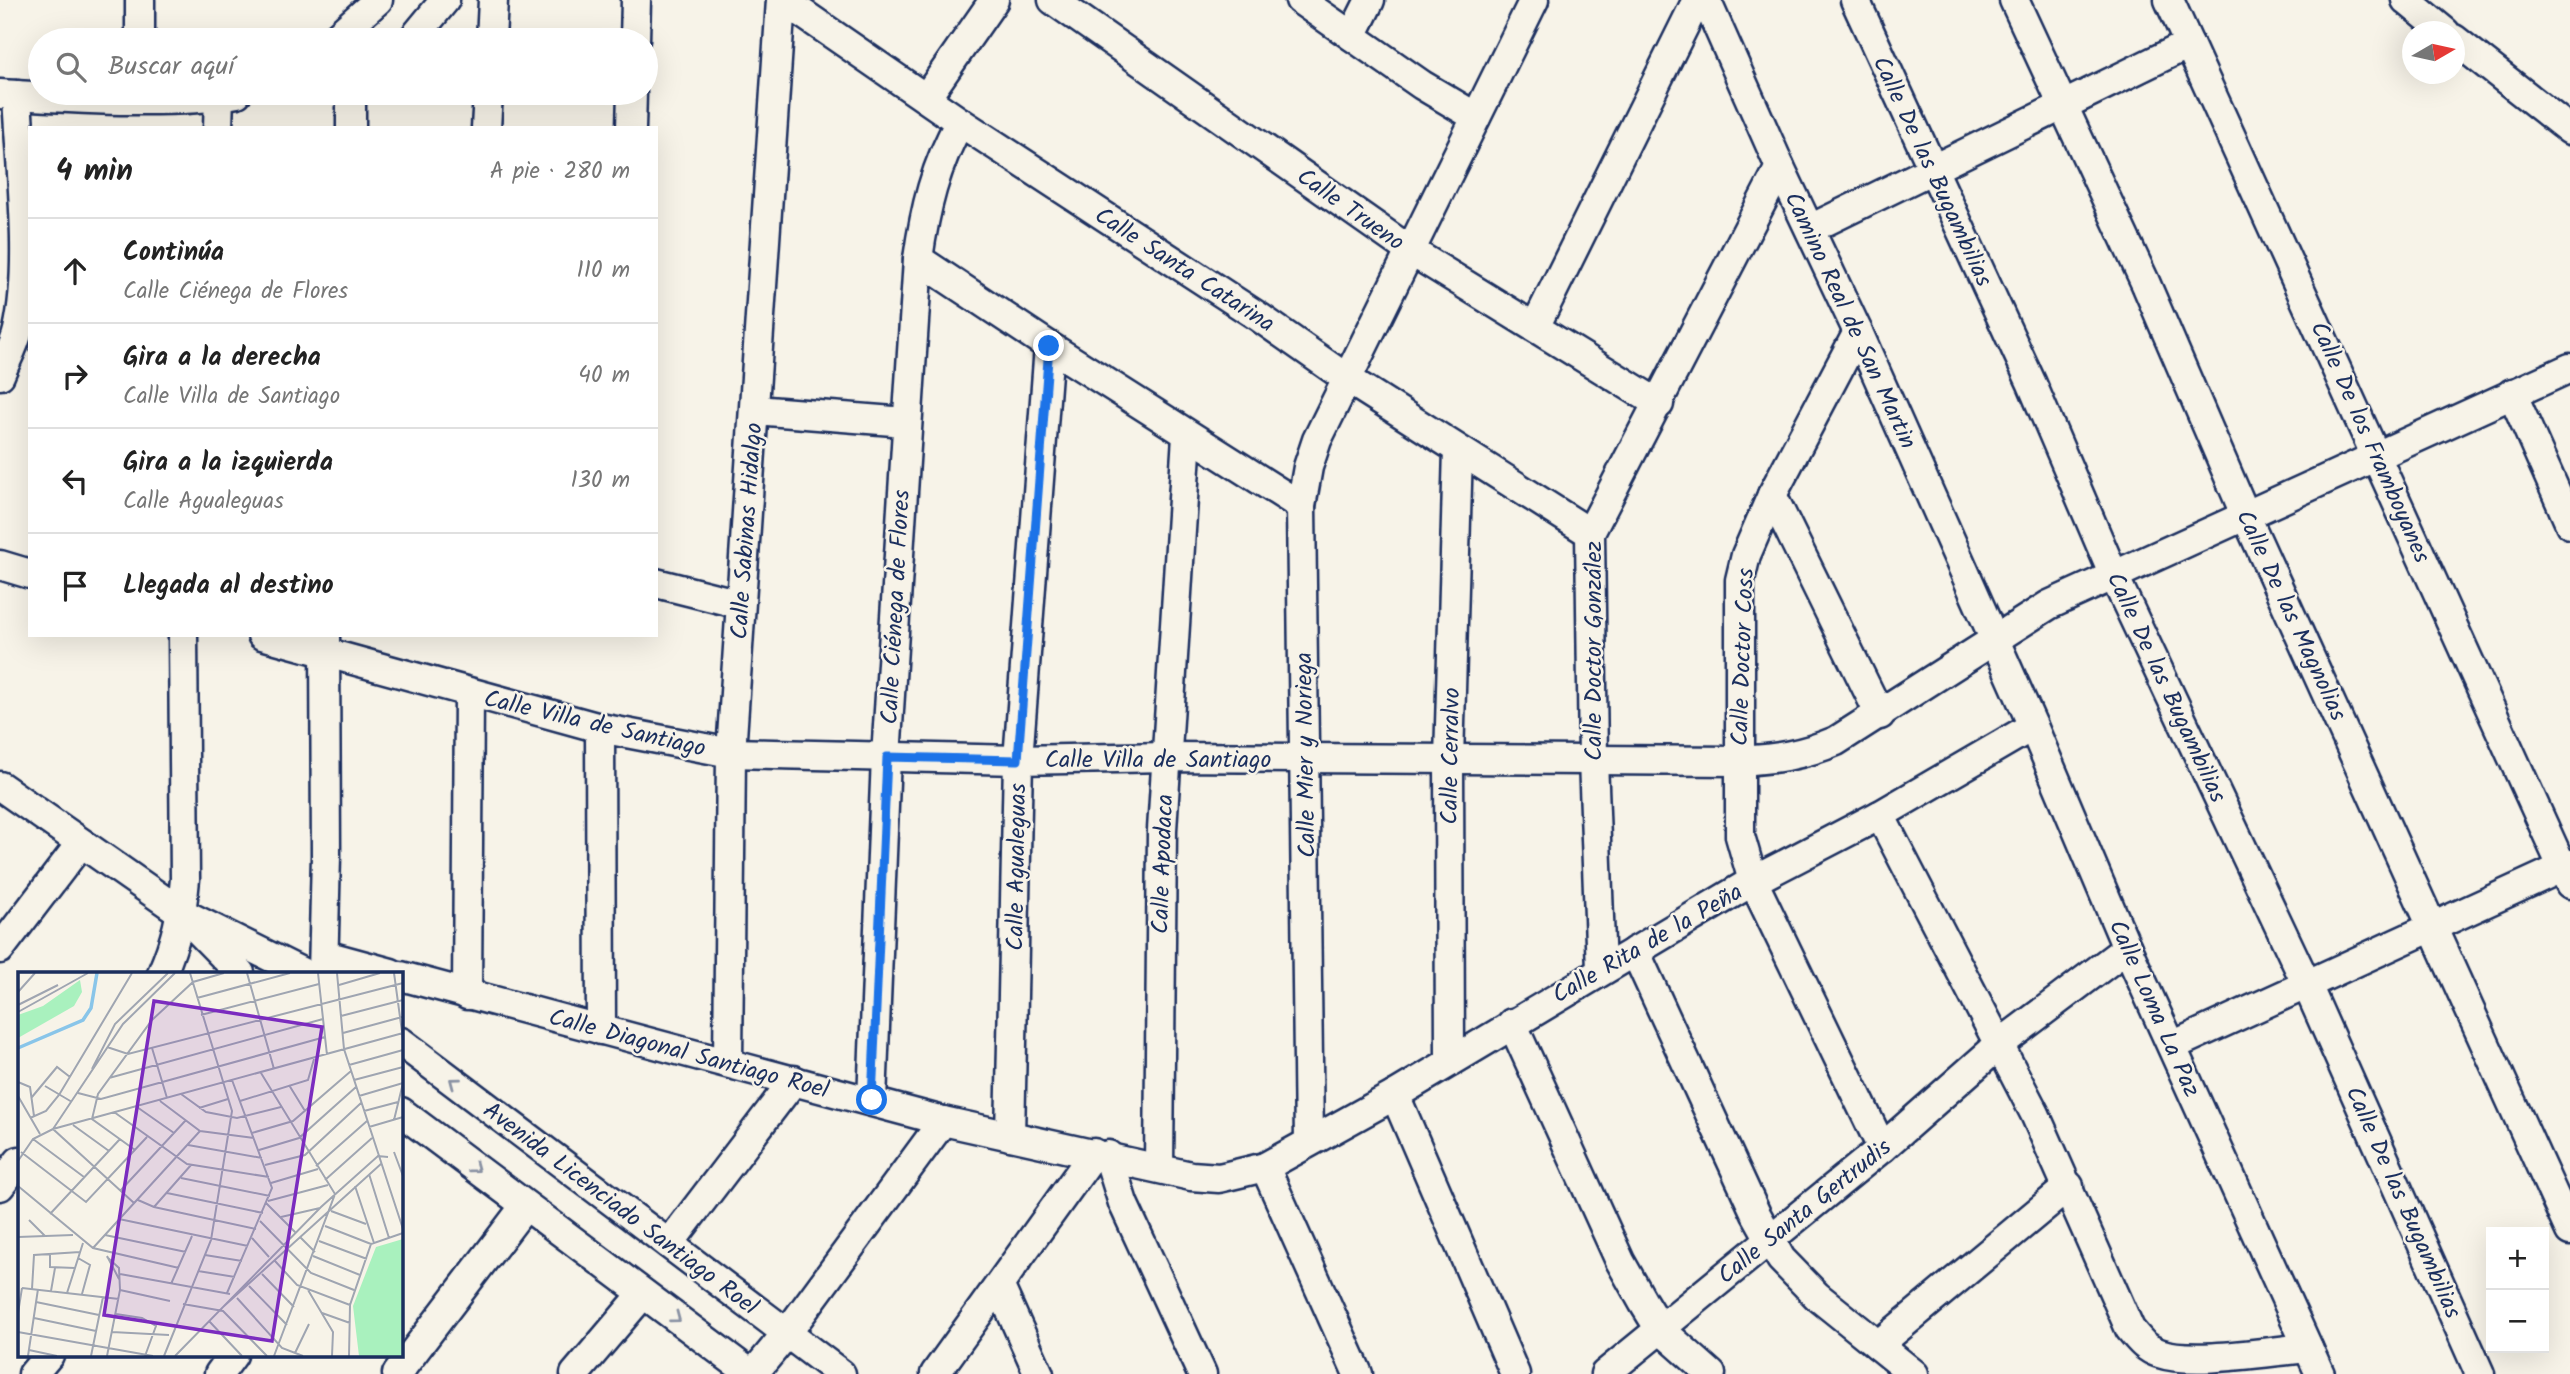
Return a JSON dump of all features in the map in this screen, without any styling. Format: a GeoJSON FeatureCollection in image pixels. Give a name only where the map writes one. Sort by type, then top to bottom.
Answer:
{"type":"FeatureCollection","features":[{"type":"Feature","properties":{"kind":"street"},"geometry":{"type":"LineString","coordinates":[[139,0],[140,28]]}},
{"type":"Feature","properties":{"kind":"street"},"geometry":{"type":"LineString","coordinates":[[346,28],[378,0]]}},
{"type":"Feature","properties":{"kind":"street"},"geometry":{"type":"LineString","coordinates":[[422,28],[445,0]]}},
{"type":"Feature","properties":{"kind":"street"},"geometry":{"type":"LineString","coordinates":[[492,28],[493,0]]}},
{"type":"Feature","properties":{"kind":"street"},"geometry":{"type":"LineString","coordinates":[[635,28],[636,0]]}},
{"type":"Feature","properties":{"kind":"street","name":"Calle Santa Catarina"},"geometry":{"type":"LineString","coordinates":[[782,0],[960,122],[1259,317],[1346,378],[1590,533]]}},
{"type":"Feature","properties":{"kind":"street","name":"Calle Sabinas Hidalgo"},"geometry":{"type":"LineString","coordinates":[[728,1062],[731,753],[782,0]]}},
{"type":"Feature","properties":{"kind":"street"},"geometry":{"type":"LineString","coordinates":[[926,98],[994,0]]}},
{"type":"Feature","properties":{"kind":"street","name":"Calle Trueno"},"geometry":{"type":"LineString","coordinates":[[1053,0],[1409,250],[1659,404]]}},
{"type":"Feature","properties":{"kind":"street"},"geometry":{"type":"LineString","coordinates":[[1300,0],[1422,85],[1476,117]]}},
{"type":"Feature","properties":{"kind":"street"},"geometry":{"type":"LineString","coordinates":[[1352,36],[1370,0]]}},
{"type":"Feature","properties":{"kind":"street","name":"Calle Mier y Noriega"},"geometry":{"type":"LineString","coordinates":[[1309,1141],[1301,506],[1308,467],[1317,440],[1346,378],[1534,0]]}},
{"type":"Feature","properties":{"kind":"street"},"geometry":{"type":"LineString","coordinates":[[1536,326],[1697,0]]}},
{"type":"Feature","properties":{"kind":"street","name":"Camino Real de San Martin"},"geometry":{"type":"LineString","coordinates":[[1706,0],[1996,640]]}},
{"type":"Feature","properties":{"kind":"street","name":"Calle De las Bugambilias"},"geometry":{"type":"LineString","coordinates":[[1855,0],[2032,384],[2114,576],[2307,985],[2480,1374]]}},
{"type":"Feature","properties":{"kind":"street","name":"Calle De las Magnolias"},"geometry":{"type":"LineString","coordinates":[[2014,0],[2064,104],[2245,514],[2570,1231]]}},
{"type":"Feature","properties":{"kind":"street","name":"Calle De los Framboyanes"},"geometry":{"type":"LineString","coordinates":[[2169,0],[2567,872]]}},
{"type":"Feature","properties":{"kind":"street"},"geometry":{"type":"LineString","coordinates":[[2406,0],[2432,21]]}},
{"type":"Feature","properties":{"kind":"street"},"geometry":{"type":"LineString","coordinates":[[1810,229],[1931,167],[2189,44]]}},
{"type":"Feature","properties":{"kind":"street"},"geometry":{"type":"LineString","coordinates":[[2465,47],[2570,130]]}},
{"type":"Feature","properties":{"kind":"street"},"geometry":{"type":"LineString","coordinates":[[0,375],[18,333],[23,306],[24,270],[9,94],[28,94]]}},
{"type":"Feature","properties":{"kind":"street"},"geometry":{"type":"LineString","coordinates":[[219,126],[225,105]]}},
{"type":"Feature","properties":{"kind":"street"},"geometry":{"type":"LineString","coordinates":[[351,105],[351,126]]}},
{"type":"Feature","properties":{"kind":"street"},"geometry":{"type":"LineString","coordinates":[[486,126],[487,105]]}},
{"type":"Feature","properties":{"kind":"street"},"geometry":{"type":"LineString","coordinates":[[631,126],[632,105]]}},
{"type":"Feature","properties":{"kind":"street","name":"Calle Ciénega de Flores"},"geometry":{"type":"LineString","coordinates":[[872,1100],[887,757],[918,259],[925,207],[947,145],[960,122]]}},
{"type":"Feature","properties":{"kind":"street","name":"Calle Doctor González"},"geometry":{"type":"LineString","coordinates":[[1601,970],[1593,760],[1590,533],[1780,167]]}},
{"type":"Feature","properties":{"kind":"street"},"geometry":{"type":"LineString","coordinates":[[918,259],[1187,436],[1301,506]]}},
{"type":"Feature","properties":{"kind":"street","name":"Calle Doctor Coss"},"geometry":{"type":"LineString","coordinates":[[1858,332],[1772,495],[1746,555],[1740,580],[1740,836],[1753,881],[1882,1147]]}},
{"type":"Feature","properties":{"kind":"street","name":"Calle Agualeguas"},"geometry":{"type":"LineString","coordinates":[[1010,1136],[1018,760],[1049,346]]}},
{"type":"Feature","properties":{"kind":"street","name":"Calle Villa de Santiago"},"geometry":{"type":"LineString","coordinates":[[278,637],[325,643],[469,694],[600,728],[731,753],[1018,760],[1167,757],[1739,761],[1784,759],[1810,753],[1880,715],[2049,605],[2570,368]]}},
{"type":"Feature","properties":{"kind":"street"},"geometry":{"type":"LineString","coordinates":[[2512,393],[2570,524]]}},
{"type":"Feature","properties":{"kind":"street"},"geometry":{"type":"LineString","coordinates":[[755,410],[906,422]]}},
{"type":"Feature","properties":{"kind":"street","name":"Calle Apodaca"},"geometry":{"type":"LineString","coordinates":[[1159,1168],[1159,937],[1187,436]]}},
{"type":"Feature","properties":{"kind":"street","name":"Calle Cerralvo"},"geometry":{"type":"LineString","coordinates":[[1450,1062],[1449,759],[1458,450]]}},
{"type":"Feature","properties":{"kind":"street"},"geometry":{"type":"LineString","coordinates":[[1772,495],[1880,715]]}},
{"type":"Feature","properties":{"kind":"street"},"geometry":{"type":"LineString","coordinates":[[0,565],[28,573]]}},
{"type":"Feature","properties":{"kind":"street"},"geometry":{"type":"LineString","coordinates":[[658,584],[740,604]]}},
{"type":"Feature","properties":{"kind":"street"},"geometry":{"type":"LineString","coordinates":[[162,972],[176,941],[182,913],[186,840],[183,637]]}},
{"type":"Feature","properties":{"kind":"street","name":"Calle Loma La Paz"},"geometry":{"type":"LineString","coordinates":[[1996,640],[2127,948],[2320,1374]]}},
{"type":"Feature","properties":{"kind":"street"},"geometry":{"type":"LineString","coordinates":[[325,643],[324,964],[384,972]]}},
{"type":"Feature","properties":{"kind":"street"},"geometry":{"type":"LineString","coordinates":[[467,995],[469,694]]}},
{"type":"Feature","properties":{"kind":"street","name":"Calle Rita de la Peña"},"geometry":{"type":"LineString","coordinates":[[1265,1167],[1395,1095],[1511,1023],[1753,881],[1880,815],[2033,726]]}},
{"type":"Feature","properties":{"kind":"street"},"geometry":{"type":"LineString","coordinates":[[600,728],[601,1030]]}},
{"type":"Feature","properties":{"kind":"street"},"geometry":{"type":"LineString","coordinates":[[0,786],[182,913],[301,972]]}},
{"type":"Feature","properties":{"kind":"street"},"geometry":{"type":"LineString","coordinates":[[1880,815],[2000,1044],[2069,1186],[2130,1329],[2143,1345],[2160,1353],[2186,1357],[2308,1348]]}},
{"type":"Feature","properties":{"kind":"street"},"geometry":{"type":"LineString","coordinates":[[0,949],[82,843]]}},
{"type":"Feature","properties":{"kind":"street"},"geometry":{"type":"LineString","coordinates":[[2172,1046],[2432,928],[2567,872]]}},
{"type":"Feature","properties":{"kind":"street"},"geometry":{"type":"LineString","coordinates":[[182,913],[239,972]]}},
{"type":"Feature","properties":{"kind":"street","name":"Calle Santa Gertrudis"},"geometry":{"type":"LineString","coordinates":[[1605,1374],[1770,1241],[2000,1044],[2127,948]]}},
{"type":"Feature","properties":{"kind":"street"},"geometry":{"type":"LineString","coordinates":[[1635,951],[1770,1241],[1797,1277],[1914,1374]]}},
{"type":"Feature","properties":{"kind":"street","name":"Calle Diagonal Santiago Roel"},"geometry":{"type":"LineString","coordinates":[[402,976],[943,1121],[1191,1176],[1219,1178],[1265,1167]]}},
{"type":"Feature","properties":{"kind":"street"},"geometry":{"type":"LineString","coordinates":[[1511,1023],[1620,1261],[1659,1328],[1711,1374]]}},
{"type":"Feature","properties":{"kind":"street","name":"Avenida Licenciado Santiago Roel"},"geometry":{"type":"LineString","coordinates":[[402,1043],[841,1374]]}},
{"type":"Feature","properties":{"kind":"street"},"geometry":{"type":"LineString","coordinates":[[669,1244],[794,1080]]}},
{"type":"Feature","properties":{"kind":"street"},"geometry":{"type":"LineString","coordinates":[[1395,1095],[1515,1374]]}},
{"type":"Feature","properties":{"kind":"street"},"geometry":{"type":"LineString","coordinates":[[404,1120],[526,1206],[752,1374],[787,1333],[943,1121]]}},
{"type":"Feature","properties":{"kind":"street"},"geometry":{"type":"LineString","coordinates":[[935,1374],[1101,1154],[1202,1374]]}},
{"type":"Feature","properties":{"kind":"street"},"geometry":{"type":"LineString","coordinates":[[0,1186],[18,1162]]}},
{"type":"Feature","properties":{"kind":"street"},"geometry":{"type":"LineString","coordinates":[[1265,1167],[1358,1374]]}},
{"type":"Feature","properties":{"kind":"street"},"geometry":{"type":"LineString","coordinates":[[1878,1345],[2069,1186]]}},
{"type":"Feature","properties":{"kind":"street"},"geometry":{"type":"LineString","coordinates":[[397,1374],[526,1206]]}},
{"type":"Feature","properties":{"kind":"street"},"geometry":{"type":"LineString","coordinates":[[1000,1287],[1039,1374]]}},
{"type":"Feature","properties":{"kind":"street"},"geometry":{"type":"LineString","coordinates":[[575,1374],[643,1294]]}},
{"type":"Feature","properties":{"kind":"street"},"geometry":{"type":"LineString","coordinates":[[33,1374],[48,1356]]}},
{"type":"Feature","properties":{"kind":"street"},"geometry":{"type":"LineString","coordinates":[[219,1374],[232,1356]]}},
{"type":"Feature","properties":{"kind":"route"},"geometry":{"type":"LineString","coordinates":[[872,1100],[887,757],[1018,760],[1049,346]]}}]}
